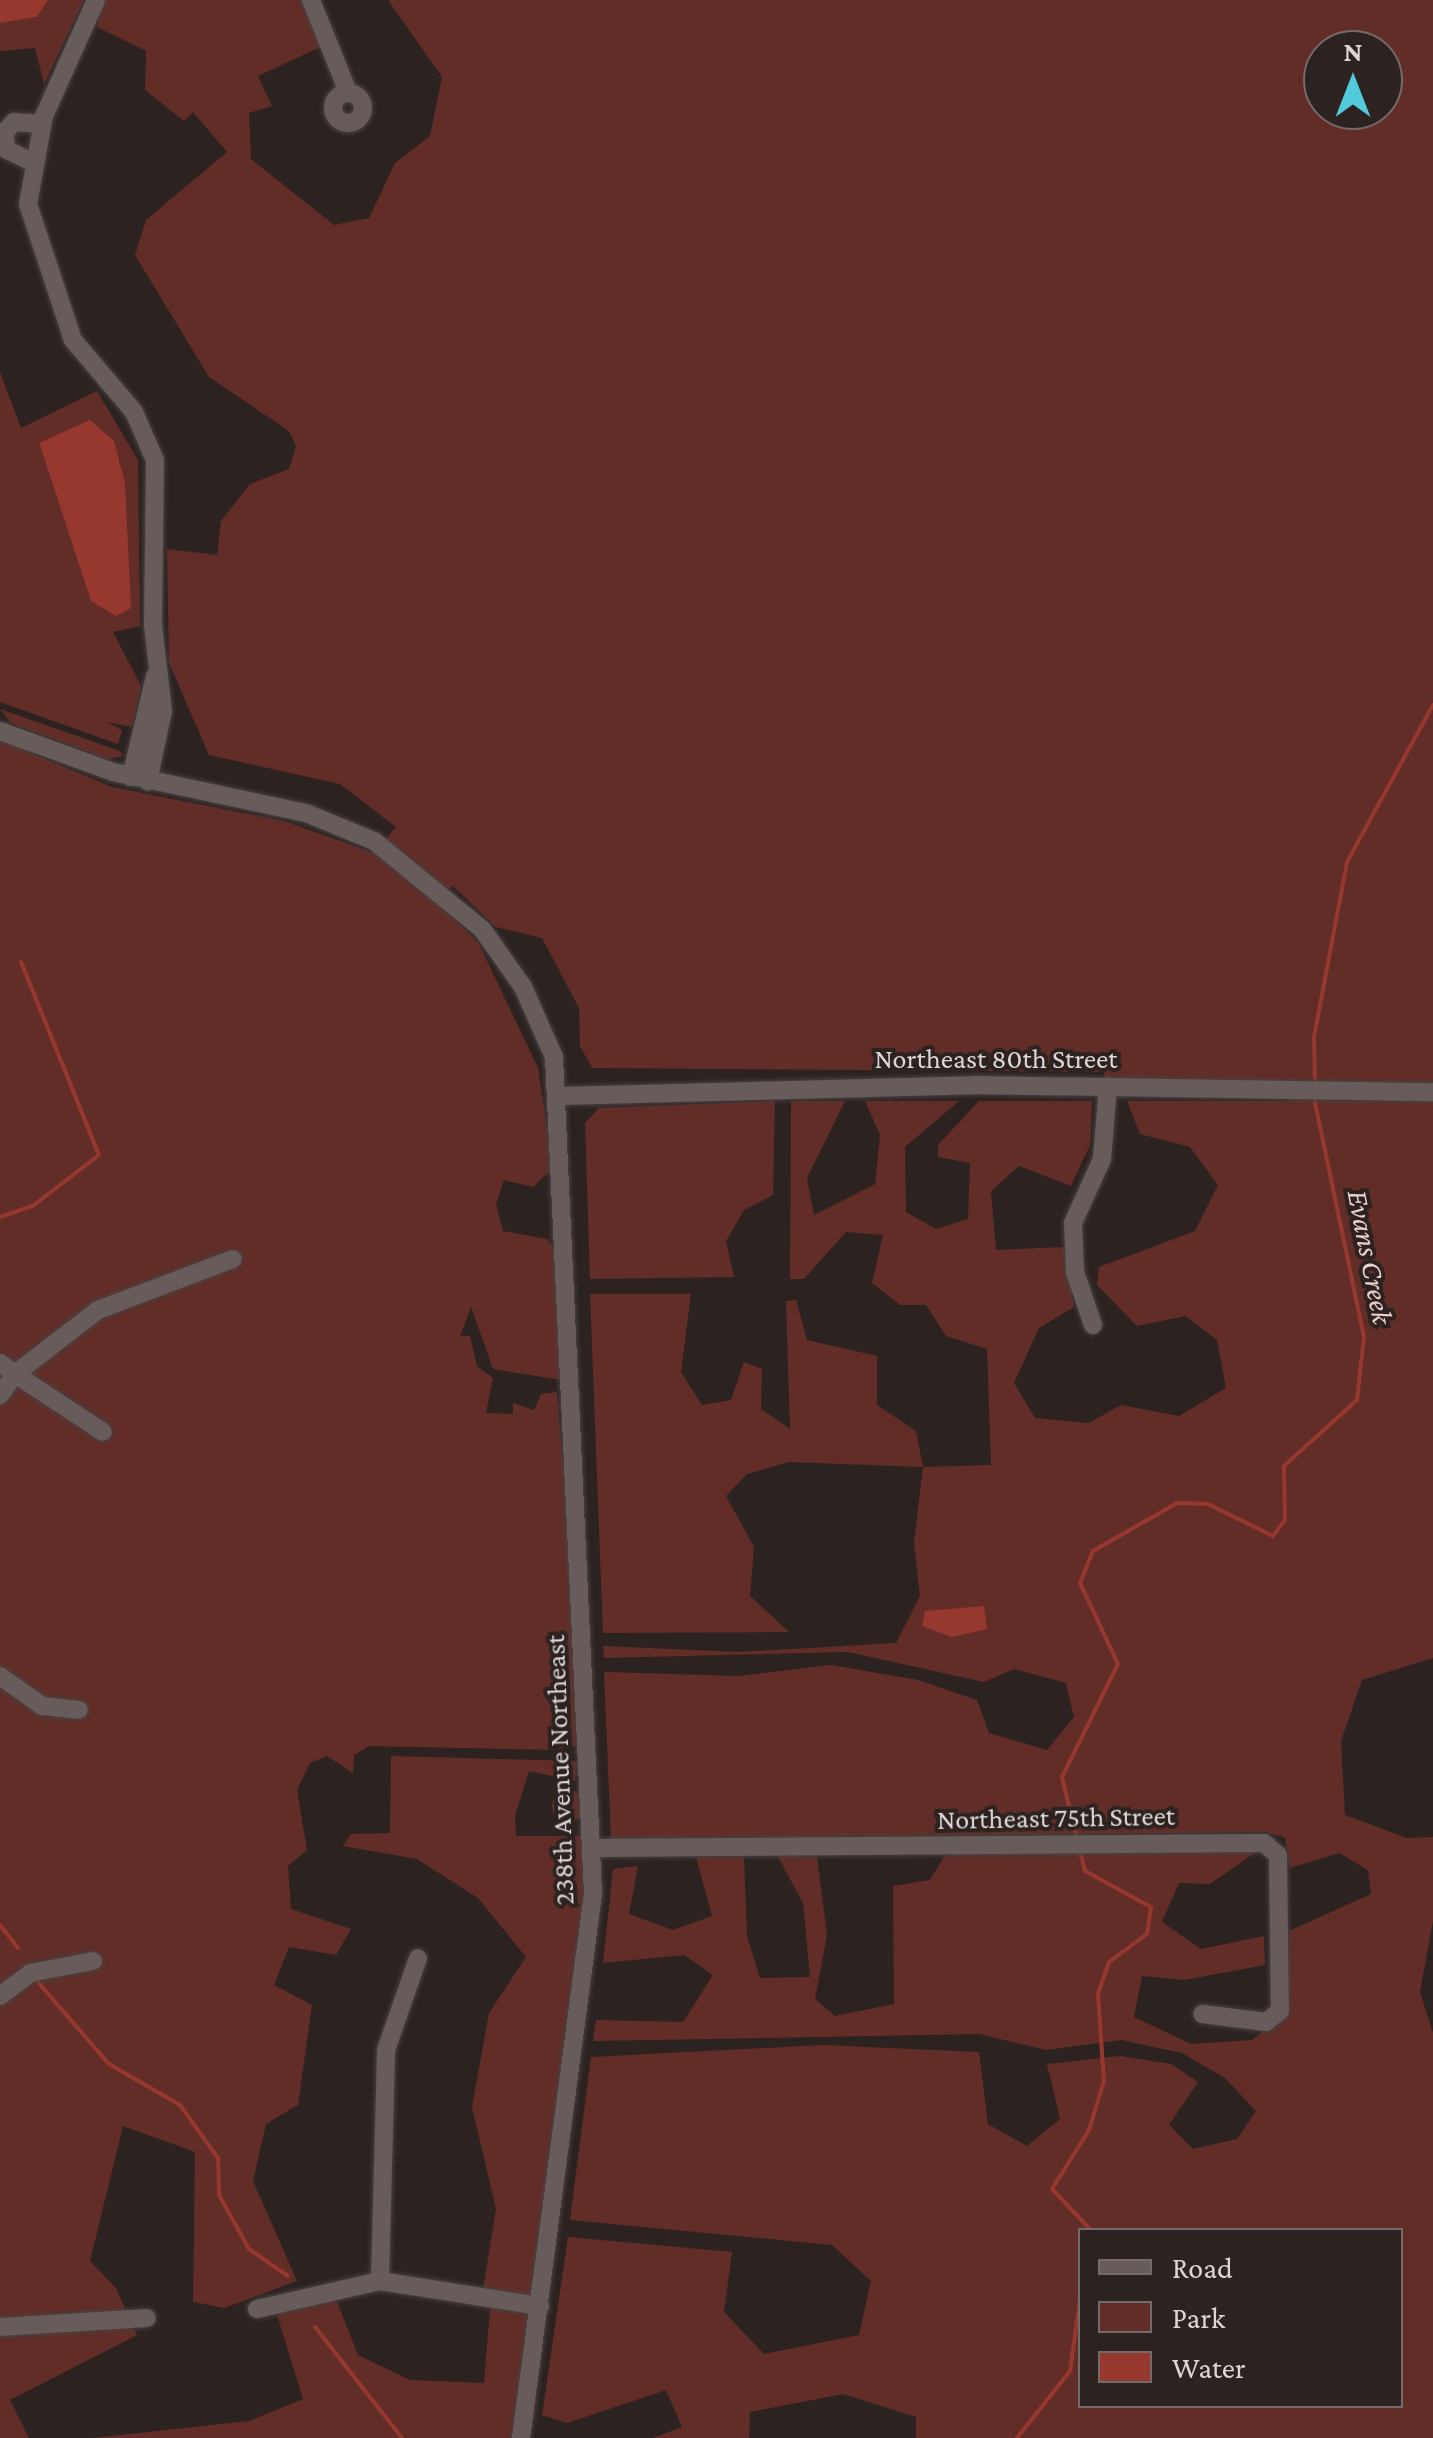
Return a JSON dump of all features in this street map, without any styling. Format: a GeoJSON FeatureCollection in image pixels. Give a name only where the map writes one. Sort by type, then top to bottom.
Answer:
{"type":"FeatureCollection","features":[{"type":"Feature","properties":{"kind":"street"},"geometry":{"type":"LineString","coordinates":[[96,0],[42,124],[32,162],[35,243],[74,340],[134,412],[155,460],[157,671],[162,710],[139,779]]}},
{"type":"Feature","properties":{"kind":"street"},"geometry":{"type":"LineString","coordinates":[[310,0],[348,92]]}},
{"type":"Feature","properties":{"kind":"street"},"geometry":{"type":"LineString","coordinates":[[32,162],[7,150],[4,133],[14,122],[42,124]]}},
{"type":"Feature","properties":{"kind":"street","name":"238th Avenue Northeast"},"geometry":{"type":"LineString","coordinates":[[0,731],[139,779],[285,806],[374,841],[441,887],[482,930],[535,1009],[560,1096],[591,1848],[590,1959],[521,2438]]}},
{"type":"Feature","properties":{"kind":"street"},"geometry":{"type":"LineString","coordinates":[[1092,1326],[1075,1272],[1073,1223],[1102,1159],[1108,1086]]}},
{"type":"Feature","properties":{"kind":"street","name":"Northeast 80th Street"},"geometry":{"type":"LineString","coordinates":[[560,1096],[656,1087],[1108,1086],[1433,1092]]}},
{"type":"Feature","properties":{"kind":"street"},"geometry":{"type":"LineString","coordinates":[[0,1395],[8,1368],[98,1310],[234,1259]]}},
{"type":"Feature","properties":{"kind":"street"},"geometry":{"type":"LineString","coordinates":[[8,1368],[104,1432]]}},
{"type":"Feature","properties":{"kind":"street"},"geometry":{"type":"LineString","coordinates":[[0,1676],[42,1706],[79,1710]]}},
{"type":"Feature","properties":{"kind":"street","name":"Northeast 75th Street"},"geometry":{"type":"LineString","coordinates":[[591,1848],[1264,1843],[1278,1856],[1280,2011],[1266,2022],[1202,2014]]}},
{"type":"Feature","properties":{"kind":"street"},"geometry":{"type":"LineString","coordinates":[[380,2281],[386,2050],[418,1958]]}},
{"type":"Feature","properties":{"kind":"street"},"geometry":{"type":"LineString","coordinates":[[0,1996],[30,1973],[93,1961]]}},
{"type":"Feature","properties":{"kind":"street"},"geometry":{"type":"LineString","coordinates":[[257,2309],[380,2281],[540,2306]]}},
{"type":"Feature","properties":{"kind":"street"},"geometry":{"type":"LineString","coordinates":[[0,2327],[147,2318]]}},
{"type":"Feature","properties":{"kind":"green space"},"geometry":{"type":"Polygon","coordinates":[[[48,0],[84,0],[44,84],[35,48],[0,51],[0,23],[37,17],[48,0]]]}},
{"type":"Feature","properties":{"kind":"green space"},"geometry":{"type":"Polygon","coordinates":[[[102,0],[311,0],[331,42],[258,76],[272,106],[249,113],[251,159],[334,225],[369,218],[395,163],[430,136],[442,77],[388,0],[1433,0],[1433,1092],[1329,1093],[1330,1101],[1433,1101],[1433,1658],[1362,1680],[1341,1741],[1345,1815],[1407,1838],[1433,1837],[1433,1921],[1420,1992],[1433,2033],[1433,2438],[916,2438],[916,2417],[843,2394],[750,2412],[749,2438],[653,2438],[682,2427],[666,2390],[567,2423],[542,2415],[568,2237],[732,2252],[724,2312],[764,2354],[859,2335],[871,2281],[832,2245],[570,2220],[591,2057],[823,2045],[979,2052],[988,2124],[1027,2146],[1060,2119],[1047,2064],[1120,2056],[1171,2064],[1198,2082],[1169,2125],[1193,2149],[1237,2139],[1256,2111],[1225,2078],[1182,2053],[1121,2040],[1046,2050],[979,2034],[593,2041],[596,2020],[683,2022],[713,1975],[684,1955],[603,1963],[613,1869],[638,1866],[629,1914],[673,1930],[712,1916],[696,1857],[744,1857],[747,1936],[760,1978],[810,1977],[803,1903],[777,1855],[817,1857],[827,1935],[815,1999],[835,2016],[894,2004],[893,1886],[930,1880],[946,1854],[1259,1850],[1210,1884],[1179,1883],[1162,1922],[1201,1949],[1264,1936],[1265,1965],[1184,1980],[1142,1976],[1134,2017],[1191,2044],[1252,2040],[1289,2010],[1289,1931],[1371,1894],[1368,1870],[1339,1853],[1290,1868],[1285,1838],[1266,1832],[611,1839],[604,1672],[739,1676],[831,1665],[918,1680],[977,1700],[989,1733],[1047,1750],[1074,1717],[1066,1683],[1014,1669],[984,1682],[848,1652],[604,1658],[603,1646],[738,1652],[896,1643],[920,1596],[914,1543],[923,1467],[991,1465],[987,1349],[946,1336],[926,1305],[900,1305],[872,1283],[883,1235],[846,1232],[804,1279],[790,1279],[791,1101],[845,1101],[807,1178],[814,1215],[875,1184],[880,1135],[865,1101],[959,1101],[905,1147],[906,1212],[936,1229],[968,1219],[970,1163],[938,1157],[938,1145],[979,1101],[1092,1101],[1090,1145],[1071,1186],[1019,1166],[991,1191],[996,1250],[1064,1247],[1074,1307],[1039,1328],[1014,1383],[1035,1418],[1089,1423],[1121,1405],[1179,1416],[1226,1388],[1217,1340],[1185,1316],[1137,1326],[1097,1285],[1099,1267],[1195,1231],[1218,1185],[1190,1147],[1140,1134],[1127,1101],[1289,1101],[1290,1092],[1105,1091],[1104,1072],[592,1068],[580,1046],[579,1008],[542,938],[496,927],[453,886],[436,900],[479,944],[538,1068],[553,1168],[533,1187],[504,1180],[496,1204],[503,1231],[547,1239],[557,1251],[561,1380],[493,1369],[471,1307],[460,1336],[470,1336],[477,1366],[493,1378],[486,1413],[513,1414],[513,1403],[534,1410],[541,1394],[557,1392],[587,1742],[561,1750],[369,1746],[354,1755],[353,1773],[327,1756],[310,1763],[297,1790],[307,1850],[288,1866],[291,1909],[351,1929],[336,1955],[289,1947],[274,1985],[312,2005],[298,2105],[266,2124],[253,2181],[297,2281],[224,2308],[193,2302],[195,2152],[123,2126],[90,2261],[116,2288],[137,2335],[10,2400],[29,2438],[0,2438],[0,740],[112,787],[284,821],[374,853],[396,827],[340,784],[209,755],[169,663],[167,549],[217,555],[221,521],[250,484],[289,469],[296,446],[289,431],[209,377],[135,255],[146,220],[227,152],[193,112],[184,121],[145,90],[146,51],[97,27],[102,0]]]}},
{"type":"Feature","properties":{"kind":"green space"},"geometry":{"type":"Polygon","coordinates":[[[0,372],[21,428],[97,391],[138,460],[140,626],[113,632],[141,686],[132,727],[107,722],[122,730],[118,744],[0,702],[0,372]],[[39,443],[91,601],[131,608],[120,460],[39,443]]]}},
{"type":"Feature","properties":{"kind":"green space"},"geometry":{"type":"Polygon","coordinates":[[[0,709],[120,751],[123,756],[107,759],[11,723],[0,709]]]}},
{"type":"Feature","properties":{"kind":"green space"},"geometry":{"type":"Polygon","coordinates":[[[775,1101],[773,1195],[744,1210],[726,1241],[734,1277],[590,1279],[585,1123],[599,1108],[775,1101]]]}},
{"type":"Feature","properties":{"kind":"green space"},"geometry":{"type":"Polygon","coordinates":[[[590,1294],[691,1294],[681,1372],[702,1405],[731,1400],[744,1362],[762,1369],[761,1409],[790,1429],[786,1301],[796,1300],[807,1340],[877,1356],[877,1405],[916,1431],[923,1467],[789,1462],[747,1474],[726,1496],[754,1547],[750,1596],[789,1632],[603,1633],[590,1294]]]}},
{"type":"Feature","properties":{"kind":"green space"},"geometry":{"type":"Polygon","coordinates":[[[391,1756],[578,1761],[575,1781],[529,1771],[515,1816],[516,1836],[591,1836],[521,2438],[93,2438],[249,2421],[303,2399],[274,2305],[331,2287],[358,2355],[410,2380],[484,2383],[491,2298],[482,2296],[496,2209],[472,2107],[489,2013],[526,1957],[478,1898],[417,1859],[343,1846],[351,1834],[390,1833],[391,1756]]]}},
{"type":"Feature","properties":{"kind":"green space"},"geometry":{"type":"Polygon","coordinates":[[[568,1790],[579,1795],[584,1806],[579,1817],[568,1822],[557,1817],[552,1806],[557,1795],[568,1790]]]}},
{"type":"Feature","properties":{"kind":"water"},"geometry":{"type":"Polygon","coordinates":[[[0,0],[48,0],[37,17],[0,23],[0,0]]]}},
{"type":"Feature","properties":{"kind":"water"},"geometry":{"type":"Polygon","coordinates":[[[90,420],[114,441],[125,483],[131,608],[116,616],[91,601],[39,443],[90,420]]]}},
{"type":"Feature","properties":{"kind":"water"},"geometry":{"type":"Polygon","coordinates":[[[984,1606],[987,1629],[952,1637],[922,1626],[925,1611],[984,1606]]]}},
{"type":"Feature","properties":{"kind":"waterway"},"geometry":{"type":"LineString","coordinates":[[1315,1082],[1314,1037],[1347,862],[1433,705]]}},
{"type":"Feature","properties":{"kind":"waterway"},"geometry":{"type":"LineString","coordinates":[[0,1217],[34,1205],[99,1155],[21,962]]}},
{"type":"Feature","properties":{"kind":"waterway","name":"Evans Creek"},"geometry":{"type":"LineString","coordinates":[[1076,1835],[1062,1777],[1118,1664],[1080,1583],[1093,1551],[1177,1503],[1208,1504],[1273,1536],[1285,1520],[1284,1466],[1357,1400],[1364,1337],[1315,1102]]}},
{"type":"Feature","properties":{"kind":"waterway","name":"Evans Creek"},"geometry":{"type":"LineString","coordinates":[[1081,1855],[1085,1871],[1151,1907],[1147,1934],[1109,1962],[1098,1994],[1104,2081],[1089,2130],[1052,2189],[1089,2228]]}},
{"type":"Feature","properties":{"kind":"waterway"},"geometry":{"type":"LineString","coordinates":[[0,1925],[18,1948]]}},
{"type":"Feature","properties":{"kind":"waterway"},"geometry":{"type":"LineString","coordinates":[[37,1981],[109,2064],[180,2105],[218,2158],[219,2195],[249,2249],[288,2276]]}},
{"type":"Feature","properties":{"kind":"waterway","name":"Evans Creek"},"geometry":{"type":"LineString","coordinates":[[1017,2438],[1070,2371],[1078,2314]]}},
{"type":"Feature","properties":{"kind":"waterway"},"geometry":{"type":"LineString","coordinates":[[315,2327],[402,2438]]}}]}
